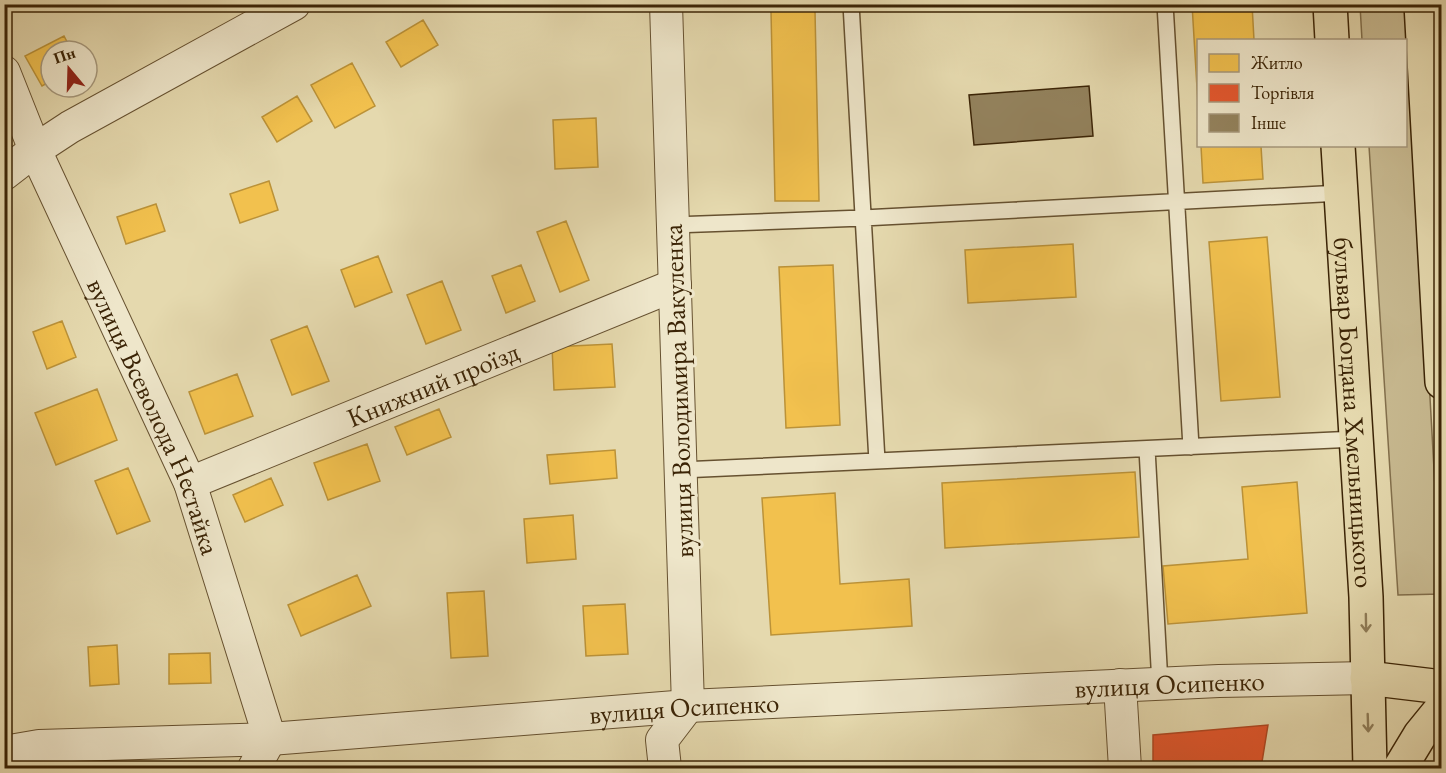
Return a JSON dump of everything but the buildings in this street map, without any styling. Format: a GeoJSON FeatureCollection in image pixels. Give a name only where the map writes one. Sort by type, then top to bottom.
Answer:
{"type":"FeatureCollection","features":[{"type":"Feature","properties":{"kind":"main road"},"geometry":{"type":"LineString","coordinates":[[1330,4],[1332,39]]}},
{"type":"Feature","properties":{"kind":"main road"},"geometry":{"type":"LineString","coordinates":[[1421,4],[1435,146],[1441,362]]}},
{"type":"Feature","properties":{"kind":"main road","name":"бульвар Богдана Хмельницького"},"geometry":{"type":"LineString","coordinates":[[1338,147],[1366,597],[1370,768]]}},
{"type":"Feature","properties":{"kind":"main road"},"geometry":{"type":"LineString","coordinates":[[1367,678],[1442,687]]}},
{"type":"Feature","properties":{"kind":"main road"},"geometry":{"type":"LineString","coordinates":[[1400,768],[1420,735],[1442,708]]}},
{"type":"Feature","properties":{"kind":"street"},"geometry":{"type":"LineString","coordinates":[[4,174],[70,127],[294,4]]}},
{"type":"Feature","properties":{"kind":"street","name":"вулиця Володимира Вакуленка"},"geometry":{"type":"LineString","coordinates":[[666,4],[688,706]]}},
{"type":"Feature","properties":{"kind":"street","name":"вулиця Всеволода Нестайка"},"geometry":{"type":"LineString","coordinates":[[4,72],[35,150],[190,483],[270,739]]}},
{"type":"Feature","properties":{"kind":"street","name":"Книжний проїзд"},"geometry":{"type":"LineString","coordinates":[[190,483],[675,285]]}},
{"type":"Feature","properties":{"kind":"street","name":"вулиця Осипенко"},"geometry":{"type":"LineString","coordinates":[[4,752],[39,746],[270,739],[688,706],[1243,680],[1367,678]]}},
{"type":"Feature","properties":{"kind":"street"},"geometry":{"type":"LineString","coordinates":[[1120,686],[1125,768]]}},
{"type":"Feature","properties":{"kind":"street"},"geometry":{"type":"LineString","coordinates":[[665,768],[662,740],[688,706]]}},
{"type":"Feature","properties":{"kind":"street"},"geometry":{"type":"LineString","coordinates":[[254,768],[270,739]]}},
{"type":"Feature","properties":{"kind":"lane"},"geometry":{"type":"LineString","coordinates":[[851,4],[877,461]]}},
{"type":"Feature","properties":{"kind":"lane"},"geometry":{"type":"LineString","coordinates":[[1165,4],[1191,447]]}},
{"type":"Feature","properties":{"kind":"lane"},"geometry":{"type":"LineString","coordinates":[[673,225],[863,218],[1341,193]]}},
{"type":"Feature","properties":{"kind":"lane"},"geometry":{"type":"LineString","coordinates":[[681,470],[1356,439]]}},
{"type":"Feature","properties":{"kind":"lane"},"geometry":{"type":"LineString","coordinates":[[1147,449],[1160,684]]}},
{"type":"Feature","properties":{"kind":"shaded area"},"geometry":{"type":"Polygon","coordinates":[[[1360,5],[1408,5],[1441,594],[1398,595],[1369,147],[1407,147],[1407,39],[1362,39],[1360,5]]]}}]}
